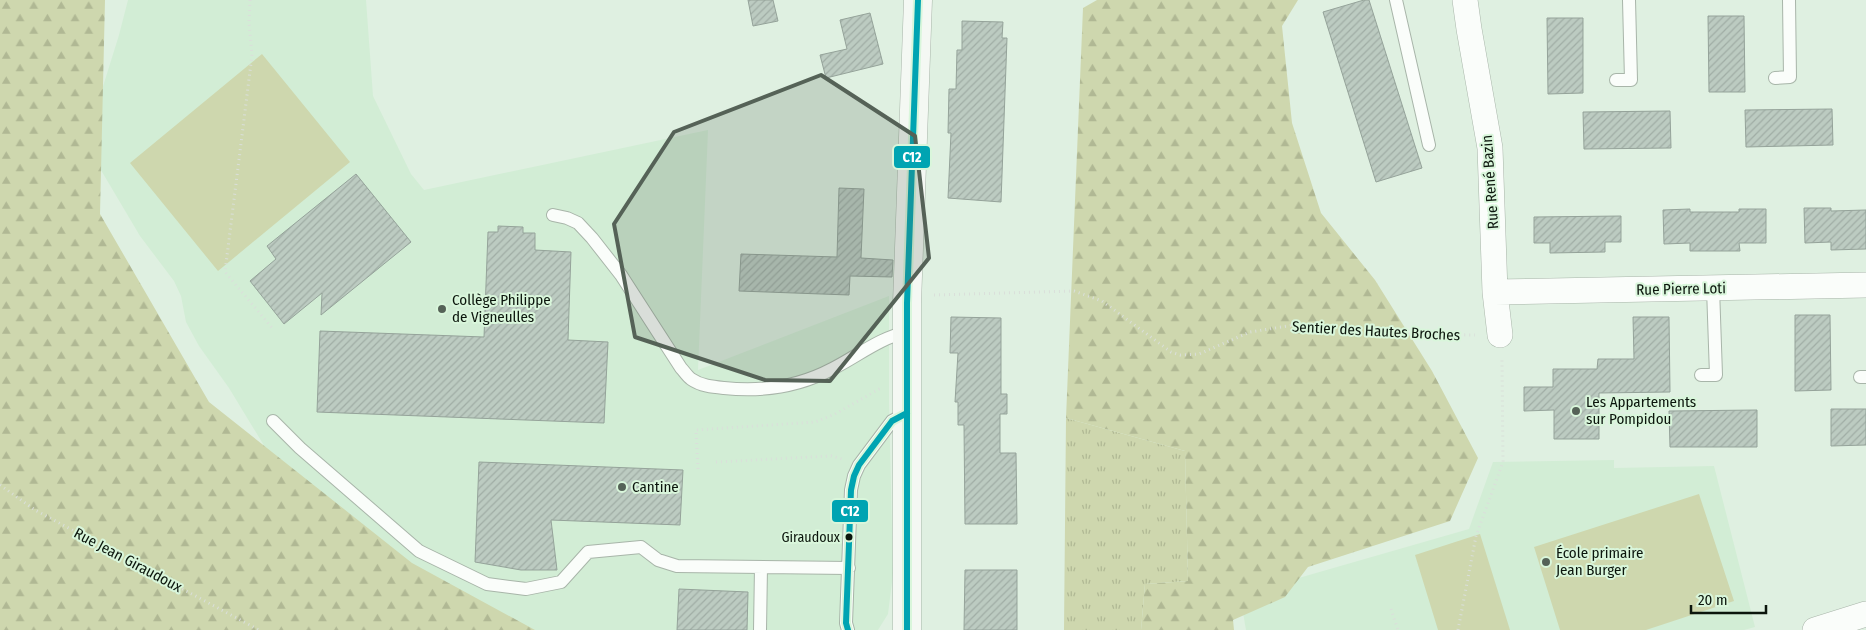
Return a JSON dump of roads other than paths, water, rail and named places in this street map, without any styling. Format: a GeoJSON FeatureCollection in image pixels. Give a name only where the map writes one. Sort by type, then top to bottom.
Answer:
{"type":"FeatureCollection","features":[{"type":"Feature","properties":{"kind":"street"},"geometry":{"type":"LineString","coordinates":[[907,630],[907,332],[918,0]]}},
{"type":"Feature","properties":{"kind":"street","name":"Rue René Bazin"},"geometry":{"type":"LineString","coordinates":[[1466,0],[1468,30],[1490,148],[1495,292],[1500,335]]}},
{"type":"Feature","properties":{"kind":"street","name":"Rue Pierre Loti"},"geometry":{"type":"LineString","coordinates":[[1495,292],[1866,285]]}},
{"type":"Feature","properties":{"kind":"street"},"geometry":{"type":"LineString","coordinates":[[1815,630],[1866,614]]}},
{"type":"Feature","properties":{"kind":"lane"},"geometry":{"type":"LineString","coordinates":[[1396,0],[1428,145]]}},
{"type":"Feature","properties":{"kind":"lane"},"geometry":{"type":"LineString","coordinates":[[1616,80],[1631,80],[1629,0]]}},
{"type":"Feature","properties":{"kind":"lane"},"geometry":{"type":"LineString","coordinates":[[1775,78],[1790,78],[1789,0]]}},
{"type":"Feature","properties":{"kind":"lane"},"geometry":{"type":"LineString","coordinates":[[553,216],[567,218],[578,223],[592,238],[621,275],[680,368],[692,379],[708,386],[740,390],[778,388],[806,382],[876,343],[894,335],[907,332]]}},
{"type":"Feature","properties":{"kind":"lane"},"geometry":{"type":"LineString","coordinates":[[1701,375],[1716,374],[1713,288]]}},
{"type":"Feature","properties":{"kind":"lane"},"geometry":{"type":"LineString","coordinates":[[848,630],[846,623],[851,490],[854,476],[892,420],[907,413]]}},
{"type":"Feature","properties":{"kind":"lane"},"geometry":{"type":"LineString","coordinates":[[272,421],[300,448],[419,551],[487,584],[526,589],[561,582],[588,552],[641,547],[658,560],[678,566],[849,568]]}},
{"type":"Feature","properties":{"kind":"lane"},"geometry":{"type":"LineString","coordinates":[[760,630],[761,567]]}},
{"type":"Feature","properties":{"kind":"place","name":"Collège Philippe de Vigneulles"},"geometry":{"type":"Point","coordinates":[442,309]}},
{"type":"Feature","properties":{"kind":"place","name":"Les Appartements sur Pompidou"},"geometry":{"type":"Point","coordinates":[1576,411]}},
{"type":"Feature","properties":{"kind":"place","name":"Cantine"},"geometry":{"type":"Point","coordinates":[622,487]}},
{"type":"Feature","properties":{"kind":"place","name":"Giraudoux"},"geometry":{"type":"Point","coordinates":[849,537]}},
{"type":"Feature","properties":{"kind":"place","name":"École primaire Jean Burger"},"geometry":{"type":"Point","coordinates":[1546,562]}}]}
